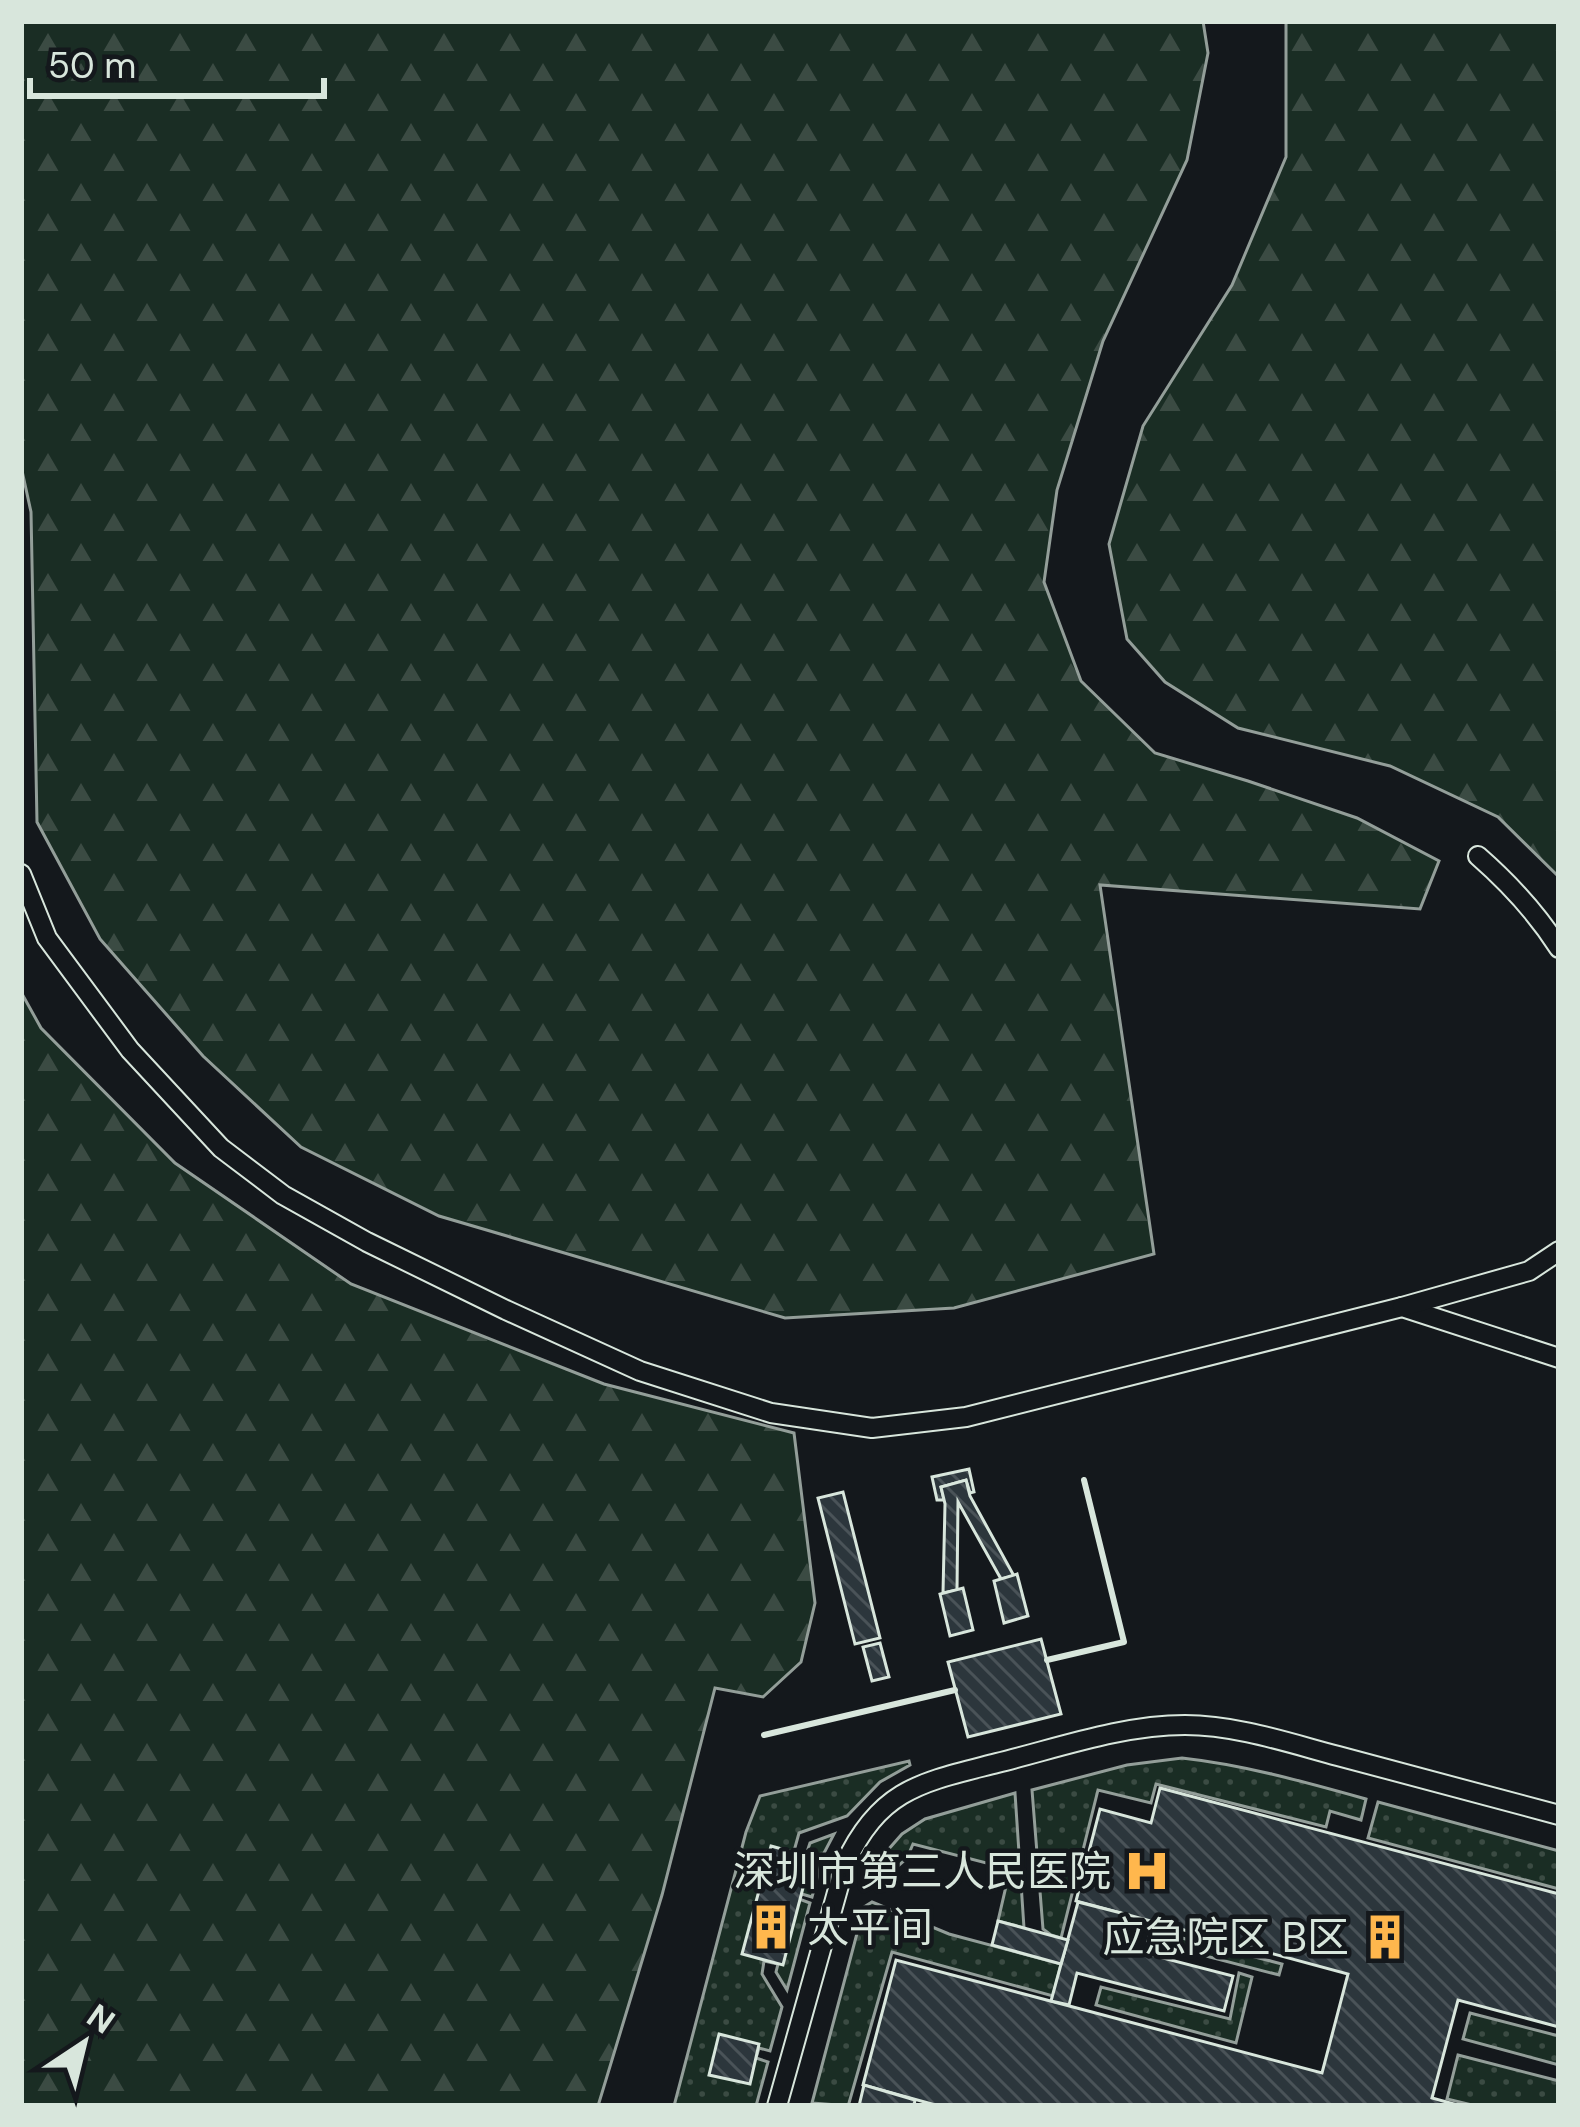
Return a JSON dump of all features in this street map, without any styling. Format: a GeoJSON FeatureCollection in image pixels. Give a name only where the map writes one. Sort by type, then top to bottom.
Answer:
{"type":"FeatureCollection","features":[{"type":"Feature","properties":{"kind":"lane"},"geometry":{"type":"LineString","coordinates":[[1478,856],[1513,886],[1559,948]]}},
{"type":"Feature","properties":{"kind":"lane"},"geometry":{"type":"LineString","coordinates":[[21,874],[47,938],[130,1050],[220,1148],[284,1196],[367,1242],[640,1371],[771,1413],[872,1428],[966,1417],[1402,1307],[1529,1271],[1559,1251]]}},
{"type":"Feature","properties":{"kind":"lane"},"geometry":{"type":"LineString","coordinates":[[1402,1307],[1559,1358]]}},
{"type":"Feature","properties":{"kind":"lane"},"geometry":{"type":"LineString","coordinates":[[777,2106],[845,1864],[859,1833],[883,1807],[912,1788],[1118,1733],[1188,1725],[1292,1743],[1559,1815]]}},
{"type":"Feature","properties":{"kind":"green space"},"geometry":{"type":"Polygon","coordinates":[[[21,21],[1203,21],[1208,53],[1187,160],[1103,341],[1057,490],[1044,582],[1081,681],[1155,753],[1357,818],[1439,861],[1420,909],[1100,885],[1154,1254],[954,1308],[785,1318],[439,1216],[301,1147],[203,1056],[100,939],[37,822],[31,512],[21,466],[21,21]]]}},
{"type":"Feature","properties":{"kind":"green space"},"geometry":{"type":"Polygon","coordinates":[[[1286,21],[1559,21],[1559,877],[1498,817],[1390,766],[1238,728],[1165,682],[1127,639],[1109,544],[1143,426],[1232,285],[1286,157],[1286,21]]]}},
{"type":"Feature","properties":{"kind":"green space"},"geometry":{"type":"Polygon","coordinates":[[[21,992],[41,1028],[175,1163],[351,1284],[604,1384],[794,1433],[815,1603],[801,1662],[763,1697],[715,1688],[662,1895],[598,2106],[21,2106],[21,992]]]}},
{"type":"Feature","properties":{"kind":"green space"},"geometry":{"type":"Polygon","coordinates":[[[1182,1758],[1298,1780],[1366,1799],[1361,1820],[1330,1811],[1326,1827],[1156,1784],[1151,1803],[1098,1790],[1061,1938],[1043,1929],[1032,1790],[1127,1765],[1182,1758]]]}},
{"type":"Feature","properties":{"kind":"green space"},"geometry":{"type":"Polygon","coordinates":[[[909,1761],[910,1765],[880,1782],[847,1816],[799,1833],[794,1851],[806,1855],[810,1843],[834,1834],[812,1897],[802,1894],[799,1899],[810,1903],[787,1990],[776,1972],[778,1964],[764,1961],[762,1974],[782,2007],[770,2051],[759,2048],[756,2058],[768,2062],[756,2106],[674,2106],[746,1832],[760,1796],[909,1761]]]}},
{"type":"Feature","properties":{"kind":"green space"},"geometry":{"type":"Polygon","coordinates":[[[1015,1793],[1024,1928],[998,1921],[1010,1869],[913,1844],[897,1867],[883,1865],[880,1859],[902,1834],[925,1819],[1015,1793]]]}},
{"type":"Feature","properties":{"kind":"green space"},"geometry":{"type":"Polygon","coordinates":[[[1378,1802],[1559,1851],[1559,1889],[1368,1838],[1378,1802]]]}},
{"type":"Feature","properties":{"kind":"green space"},"geometry":{"type":"Polygon","coordinates":[[[872,1902],[949,1934],[1061,1964],[1053,1996],[892,1952],[850,2106],[812,2103],[864,1907],[872,1902]]]}},
{"type":"Feature","properties":{"kind":"green space"},"geometry":{"type":"Polygon","coordinates":[[[1151,1930],[1282,1964],[1279,1975],[1148,1941],[1151,1930]]]}},
{"type":"Feature","properties":{"kind":"green space"},"geometry":{"type":"Polygon","coordinates":[[[1239,1973],[1252,1977],[1236,2043],[1096,2005],[1101,1987],[1230,2019],[1239,1973]]]}},
{"type":"Feature","properties":{"kind":"green space"},"geometry":{"type":"Polygon","coordinates":[[[1470,2013],[1559,2036],[1559,2065],[1463,2039],[1470,2013]]]}},
{"type":"Feature","properties":{"kind":"green space"},"geometry":{"type":"Polygon","coordinates":[[[1458,2055],[1559,2081],[1559,2106],[1476,2106],[1447,2099],[1458,2055]]]}},
{"type":"Feature","properties":{"kind":"building"},"geometry":{"type":"Polygon","coordinates":[[[969,1469],[974,1492],[970,1493],[966,1480],[941,1487],[944,1500],[937,1500],[932,1477],[969,1469]]]}},
{"type":"Feature","properties":{"kind":"building"},"geometry":{"type":"Polygon","coordinates":[[[966,1480],[1014,1576],[1001,1579],[958,1502],[957,1590],[943,1593],[945,1504],[941,1487],[966,1480]]]}},
{"type":"Feature","properties":{"kind":"building"},"geometry":{"type":"Polygon","coordinates":[[[843,1492],[880,1638],[855,1644],[818,1498],[843,1492]]]}},
{"type":"Feature","properties":{"kind":"building"},"geometry":{"type":"Polygon","coordinates":[[[1017,1574],[1028,1616],[1004,1623],[994,1581],[1017,1574]]]}},
{"type":"Feature","properties":{"kind":"building"},"geometry":{"type":"Polygon","coordinates":[[[963,1588],[973,1630],[950,1636],[940,1594],[963,1588]]]}},
{"type":"Feature","properties":{"kind":"building"},"geometry":{"type":"Polygon","coordinates":[[[1041,1639],[1061,1714],[968,1737],[948,1662],[1041,1639]]]}},
{"type":"Feature","properties":{"kind":"building"},"geometry":{"type":"Polygon","coordinates":[[[880,1643],[889,1677],[872,1681],[863,1647],[880,1643]]]}},
{"type":"Feature","properties":{"kind":"building","name":"应急院区 B区"},"geometry":{"type":"Polygon","coordinates":[[[1160,1788],[1559,1894],[1559,2027],[1458,2000],[1432,2098],[1461,2106],[939,2106],[863,2085],[896,1960],[1322,2073],[1348,1974],[1076,1901],[1100,1809],[1151,1823],[1160,1788]]]}},
{"type":"Feature","properties":{"kind":"building","name":"太平间"},"geometry":{"type":"Polygon","coordinates":[[[771,1846],[811,1857],[783,1965],[742,1954],[771,1846]]]}},
{"type":"Feature","properties":{"kind":"building"},"geometry":{"type":"Polygon","coordinates":[[[1078,1902],[1129,1915],[1120,1947],[1233,1976],[1224,2011],[1077,1973],[1069,2005],[1051,2001],[1078,1902]]]}},
{"type":"Feature","properties":{"kind":"building"},"geometry":{"type":"Polygon","coordinates":[[[998,1921],[1068,1940],[1061,1964],[992,1945],[998,1921]]]}},
{"type":"Feature","properties":{"kind":"building"},"geometry":{"type":"Polygon","coordinates":[[[719,2034],[759,2044],[750,2084],[709,2075],[719,2034]]]}},
{"type":"Feature","properties":{"kind":"building"},"geometry":{"type":"Polygon","coordinates":[[[864,2085],[915,2100],[914,2106],[859,2106],[864,2085]]]}},
{"type":"Feature","properties":{"kind":"wall"},"geometry":{"type":"LineString","coordinates":[[1047,1660],[1124,1642],[1084,1480]]}},
{"type":"Feature","properties":{"kind":"wall"},"geometry":{"type":"LineString","coordinates":[[764,1735],[955,1690]]}},
{"type":"Feature","properties":{"kind":"place","name":"深圳市第三人民医院"},"geometry":{"type":"Point","coordinates":[1147,1871]}},
{"type":"Feature","properties":{"kind":"place","name":"太平间"},"geometry":{"type":"Point","coordinates":[771,1927]}},
{"type":"Feature","properties":{"kind":"place","name":"应急院区 B区"},"geometry":{"type":"Point","coordinates":[1385,1937]}}]}
